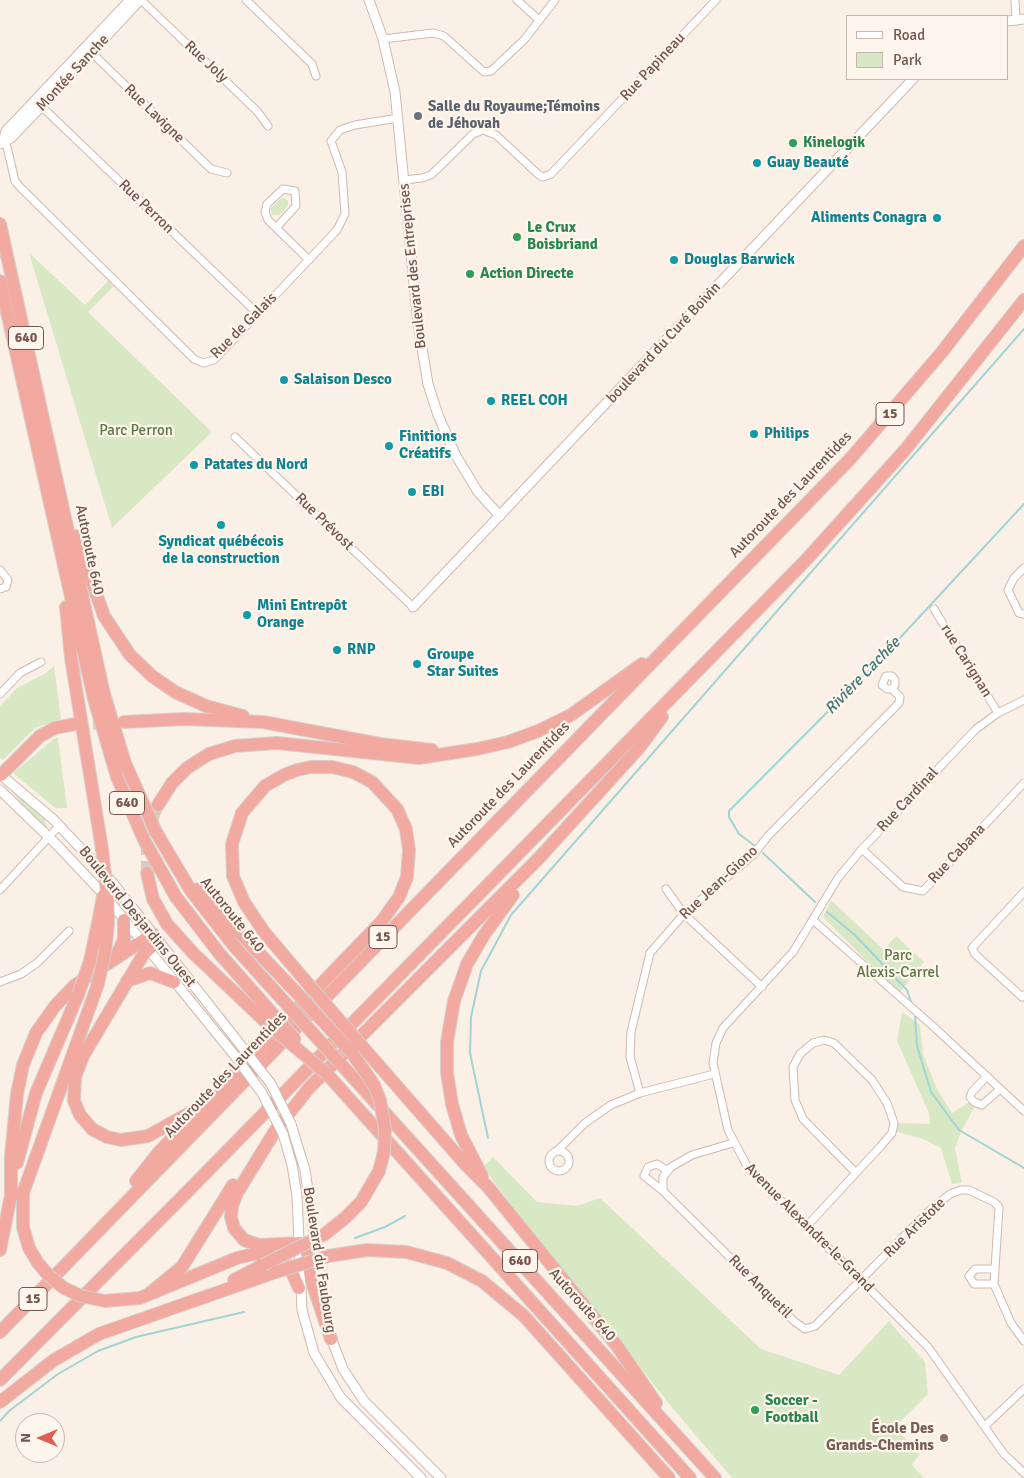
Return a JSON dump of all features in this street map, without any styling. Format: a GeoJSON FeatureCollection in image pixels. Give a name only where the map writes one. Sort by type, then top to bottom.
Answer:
{"type":"FeatureCollection","features":[{"type":"Feature","properties":{"kind":"highway","name":"Autoroute 640"},"geometry":{"type":"LineString","coordinates":[[0,224],[112,723],[137,794],[172,862],[220,929],[715,1478]]}},
{"type":"Feature","properties":{"kind":"highway","name":"Autoroute des Laurentides"},"geometry":{"type":"LineString","coordinates":[[0,1332],[868,438],[942,352],[1024,246]]}},
{"type":"Feature","properties":{"kind":"highway","name":"Autoroute 640"},"geometry":{"type":"LineString","coordinates":[[0,281],[100,724],[117,777],[138,828],[169,885],[194,922],[274,1023]]}},
{"type":"Feature","properties":{"kind":"highway","name":"15"},"geometry":{"type":"LineString","coordinates":[[0,1380],[806,560],[945,402],[1024,300]]}},
{"type":"Feature","properties":{"kind":"highway"},"geometry":{"type":"LineString","coordinates":[[59,486],[98,602],[113,632],[130,655],[160,682],[182,696],[206,706],[263,722],[390,746],[457,752]]}},
{"type":"Feature","properties":{"kind":"highway"},"geometry":{"type":"LineString","coordinates":[[0,1250],[20,1151],[32,1105],[78,994],[103,921],[106,881],[71,658],[60,547]]}},
{"type":"Feature","properties":{"kind":"highway"},"geometry":{"type":"LineString","coordinates":[[158,805],[172,783],[187,768],[209,754],[235,746],[277,743],[411,758],[457,752],[508,742],[559,721],[591,702],[672,642]]}},
{"type":"Feature","properties":{"kind":"highway"},"geometry":{"type":"LineString","coordinates":[[331,1339],[311,1279],[307,1247],[299,1243],[254,1244],[236,1232],[232,1223],[232,1206],[248,1175],[284,1118],[309,1088],[539,858],[639,748],[697,672]]}},
{"type":"Feature","properties":{"kind":"highway"},"geometry":{"type":"LineString","coordinates":[[124,722],[184,719],[263,722]]}},
{"type":"Feature","properties":{"kind":"highway"},"geometry":{"type":"LineString","coordinates":[[0,775],[40,736],[55,728],[75,724]]}},
{"type":"Feature","properties":{"kind":"highway"},"geometry":{"type":"LineString","coordinates":[[95,1234],[159,1152],[208,1101],[382,921],[396,902],[405,884],[409,864],[409,843],[404,822],[397,809],[382,791],[366,778],[332,767],[311,767],[290,772],[265,786],[242,813],[232,844],[234,876],[244,902],[264,932],[309,985],[361,1045],[465,1164],[488,1187],[617,1346],[688,1448]]}},
{"type":"Feature","properties":{"kind":"highway"},"geometry":{"type":"LineString","coordinates":[[488,1187],[464,1142],[452,1104],[446,1062],[449,1022],[459,983],[472,955],[490,925],[539,858]]}},
{"type":"Feature","properties":{"kind":"highway"},"geometry":{"type":"LineString","coordinates":[[172,862],[352,1053],[374,1085],[380,1100],[385,1129],[384,1152],[378,1171],[361,1202],[345,1218],[325,1234],[196,1299]]}},
{"type":"Feature","properties":{"kind":"highway"},"geometry":{"type":"LineString","coordinates":[[147,873],[153,899],[171,930],[274,1023]]}},
{"type":"Feature","properties":{"kind":"highway"},"geometry":{"type":"LineString","coordinates":[[11,1198],[11,1156],[15,1106],[21,1074],[29,1049],[39,1029],[65,994],[111,955],[124,939],[124,920]]}},
{"type":"Feature","properties":{"kind":"highway"},"geometry":{"type":"LineString","coordinates":[[103,921],[111,955],[98,984],[23,1193],[23,1227],[29,1248],[49,1276],[69,1291],[105,1302],[127,1301],[236,1258],[260,1254],[277,1258],[286,1264],[300,1288]]}},
{"type":"Feature","properties":{"kind":"highway"},"geometry":{"type":"LineString","coordinates":[[155,937],[145,946],[127,981],[82,1056],[76,1070],[74,1096],[83,1119],[95,1132],[108,1138],[135,1139],[161,1130],[208,1101]]}},
{"type":"Feature","properties":{"kind":"highway"},"geometry":{"type":"LineString","coordinates":[[111,955],[145,946]]}},
{"type":"Feature","properties":{"kind":"highway"},"geometry":{"type":"LineString","coordinates":[[127,981],[150,973],[174,982]]}},
{"type":"Feature","properties":{"kind":"highway","name":"640"},"geometry":{"type":"LineString","coordinates":[[274,1023],[327,1074],[690,1478]]}},
{"type":"Feature","properties":{"kind":"highway"},"geometry":{"type":"LineString","coordinates":[[150,1293],[172,1277],[191,1254],[302,1074]]}},
{"type":"Feature","properties":{"kind":"highway"},"geometry":{"type":"LineString","coordinates":[[0,1402],[39,1370],[76,1346],[108,1330],[328,1256],[367,1250],[406,1252],[447,1263],[482,1280],[520,1312],[669,1478]]}},
{"type":"Feature","properties":{"kind":"highway"},"geometry":{"type":"LineString","coordinates":[[652,1459],[658,1478]]}},
{"type":"Feature","properties":{"kind":"street","name":"Montée Sanche"},"geometry":{"type":"LineString","coordinates":[[1,143],[11,138],[38,103],[88,50],[130,0]]}},
{"type":"Feature","properties":{"kind":"street","name":"Montée Sanche"},"geometry":{"type":"LineString","coordinates":[[88,50],[141,0]]}},
{"type":"Feature","properties":{"kind":"street","name":"Rue Joly"},"geometry":{"type":"LineString","coordinates":[[141,0],[257,111],[268,126]]}},
{"type":"Feature","properties":{"kind":"street"},"geometry":{"type":"LineString","coordinates":[[246,0],[312,64],[316,76]]}},
{"type":"Feature","properties":{"kind":"street","name":"Boulevard des Entreprises"},"geometry":{"type":"LineString","coordinates":[[369,0],[383,39],[392,76],[398,118],[419,331],[428,384],[438,415],[455,454],[478,492],[500,516]]}},
{"type":"Feature","properties":{"kind":"street"},"geometry":{"type":"LineString","coordinates":[[517,0],[539,20]]}},
{"type":"Feature","properties":{"kind":"street"},"geometry":{"type":"LineString","coordinates":[[383,39],[433,33],[444,36],[484,72],[495,70],[555,0]]}},
{"type":"Feature","properties":{"kind":"street","name":"Rue Papineau"},"geometry":{"type":"LineString","coordinates":[[404,180],[431,175],[473,134],[483,130],[494,134],[540,176],[551,174],[716,0]]}},
{"type":"Feature","properties":{"kind":"street"},"geometry":{"type":"LineString","coordinates":[[1016,0],[1016,20]]}},
{"type":"Feature","properties":{"kind":"street","name":"Rue Lavigne"},"geometry":{"type":"LineString","coordinates":[[88,50],[211,169],[227,173]]}},
{"type":"Feature","properties":{"kind":"street","name":"boulevard du Curé Boivin"},"geometry":{"type":"LineString","coordinates":[[413,606],[912,80]]}},
{"type":"Feature","properties":{"kind":"street","name":"Rue Perron"},"geometry":{"type":"LineString","coordinates":[[38,103],[258,314]]}},
{"type":"Feature","properties":{"kind":"street","name":"Rue de Galais"},"geometry":{"type":"LineString","coordinates":[[1,143],[7,147],[15,180],[20,187],[194,359],[203,363],[214,360],[337,230],[345,214],[342,172],[330,141],[340,130],[355,125],[398,118]]}},
{"type":"Feature","properties":{"kind":"street"},"geometry":{"type":"LineString","coordinates":[[277,227],[296,206],[295,190],[282,189],[267,204],[265,212],[268,220],[310,260]]}},
{"type":"Feature","properties":{"kind":"street","name":"Rue Prévost"},"geometry":{"type":"LineString","coordinates":[[235,437],[413,606]]}},
{"type":"Feature","properties":{"kind":"street"},"geometry":{"type":"LineString","coordinates":[[1024,568],[1014,578],[1008,590],[1019,613],[1024,614]]}},
{"type":"Feature","properties":{"kind":"street"},"geometry":{"type":"LineString","coordinates":[[0,570],[6,575],[8,584],[0,589]]}},
{"type":"Feature","properties":{"kind":"street","name":"rue Carignan"},"geometry":{"type":"LineString","coordinates":[[934,609],[998,713]]}},
{"type":"Feature","properties":{"kind":"street"},"geometry":{"type":"LineString","coordinates":[[0,694],[20,674],[41,662]]}},
{"type":"Feature","properties":{"kind":"street","name":"Rue Jean-Giono"},"geometry":{"type":"LineString","coordinates":[[640,1093],[630,1057],[631,1032],[650,953],[684,914],[754,854],[768,836],[899,703],[900,697],[892,689]]}},
{"type":"Feature","properties":{"kind":"street","name":"Rue Cardinal"},"geometry":{"type":"LineString","coordinates":[[814,921],[838,878],[862,849],[970,735],[998,713],[1024,700]]}},
{"type":"Feature","properties":{"kind":"street","name":"Boulevard Desjardins Ouest"},"geometry":{"type":"LineString","coordinates":[[0,775],[59,826],[113,883],[243,1048]]}},
{"type":"Feature","properties":{"kind":"street","name":"Rue Cabana"},"geometry":{"type":"LineString","coordinates":[[862,849],[903,887],[924,891],[1024,784]]}},
{"type":"Feature","properties":{"kind":"street","name":"Boulevard Desjardins Ouest"},"geometry":{"type":"LineString","coordinates":[[0,790],[49,837],[124,920],[235,1056]]}},
{"type":"Feature","properties":{"kind":"street"},"geometry":{"type":"LineString","coordinates":[[0,890],[59,826]]}},
{"type":"Feature","properties":{"kind":"street"},"geometry":{"type":"LineString","coordinates":[[666,889],[684,914],[762,987]]}},
{"type":"Feature","properties":{"kind":"street"},"geometry":{"type":"LineString","coordinates":[[1024,892],[972,948],[975,954],[1022,997],[1024,996]]}},
{"type":"Feature","properties":{"kind":"street"},"geometry":{"type":"LineString","coordinates":[[814,921],[1024,1111]]}},
{"type":"Feature","properties":{"kind":"street","name":"Avenue Alexandre-le-Grand"},"geometry":{"type":"LineString","coordinates":[[814,921],[793,952],[721,1032],[714,1054],[714,1074],[733,1143],[751,1172],[928,1348],[985,1426],[1024,1474]]}},
{"type":"Feature","properties":{"kind":"street"},"geometry":{"type":"LineString","coordinates":[[0,982],[21,974],[37,963],[69,931]]}},
{"type":"Feature","properties":{"kind":"street"},"geometry":{"type":"LineString","coordinates":[[806,1227],[892,1133],[894,1123],[887,1103],[872,1080],[834,1043],[824,1040],[813,1043],[800,1054],[793,1066],[796,1100],[803,1119],[856,1172]]}},
{"type":"Feature","properties":{"kind":"street","name":"Boulevard du Faubourg"},"geometry":{"type":"LineString","coordinates":[[243,1048],[271,1084],[291,1124],[305,1170],[331,1339],[343,1369],[364,1401],[436,1477]]}},
{"type":"Feature","properties":{"kind":"street","name":"Boulevard du Faubourg"},"geometry":{"type":"LineString","coordinates":[[235,1056],[262,1093],[283,1134],[295,1181],[300,1288],[307,1331],[327,1377],[349,1407],[421,1478]]}},
{"type":"Feature","properties":{"kind":"street"},"geometry":{"type":"LineString","coordinates":[[557,1151],[585,1123],[611,1105],[640,1093],[714,1074]]}},
{"type":"Feature","properties":{"kind":"street"},"geometry":{"type":"LineString","coordinates":[[987,1076],[971,1094],[974,1102],[982,1105],[1000,1088]]}},
{"type":"Feature","properties":{"kind":"street"},"geometry":{"type":"LineString","coordinates":[[662,1191],[663,1177],[668,1171],[692,1155],[733,1143]]}},
{"type":"Feature","properties":{"kind":"street","name":"Rue Anquetil"},"geometry":{"type":"LineString","coordinates":[[668,1171],[657,1164],[648,1167],[644,1176],[662,1191],[795,1322],[805,1329],[815,1326],[861,1281]]}},
{"type":"Feature","properties":{"kind":"street","name":"Rue Aristote"},"geometry":{"type":"LineString","coordinates":[[861,1281],[931,1209],[950,1194],[961,1190],[986,1198],[999,1207],[993,1269],[994,1284],[1011,1323],[1024,1341]]}},
{"type":"Feature","properties":{"kind":"street"},"geometry":{"type":"LineString","coordinates":[[993,1269],[975,1269],[969,1276],[974,1284],[994,1284]]}},
{"type":"Feature","properties":{"kind":"street"},"geometry":{"type":"LineString","coordinates":[[985,1426],[1024,1389]]}},
{"type":"Feature","properties":{"kind":"green space"},"geometry":{"type":"Polygon","coordinates":[[[284,198],[288,201],[288,206],[279,215],[272,215],[271,208],[280,199],[284,198]]]}},
{"type":"Feature","properties":{"kind":"green space","name":"Parc Perron"},"geometry":{"type":"Polygon","coordinates":[[[29,253],[85,305],[110,279],[114,286],[88,312],[212,432],[112,528],[29,253]]]}},
{"type":"Feature","properties":{"kind":"green space"},"geometry":{"type":"Polygon","coordinates":[[[54,666],[61,719],[35,728],[3,760],[0,758],[0,706],[17,688],[46,673],[54,666]]]}},
{"type":"Feature","properties":{"kind":"green space"},"geometry":{"type":"Polygon","coordinates":[[[55,738],[58,738],[67,808],[55,808],[13,773],[55,738]]]}},
{"type":"Feature","properties":{"kind":"green space"},"geometry":{"type":"Polygon","coordinates":[[[9,787],[36,809],[45,820],[47,827],[26,810],[9,787]]]}},
{"type":"Feature","properties":{"kind":"green space"},"geometry":{"type":"Polygon","coordinates":[[[114,890],[137,922],[143,934],[113,901],[114,890]]]}},
{"type":"Feature","properties":{"kind":"green space","name":"Parc Alexis-Carrel"},"geometry":{"type":"Polygon","coordinates":[[[831,900],[884,950],[896,936],[924,962],[899,993],[823,917],[831,900]]]}},
{"type":"Feature","properties":{"kind":"green space"},"geometry":{"type":"Polygon","coordinates":[[[902,1012],[920,1025],[923,1054],[937,1089],[952,1113],[971,1101],[976,1104],[955,1148],[962,1183],[952,1184],[941,1148],[923,1139],[897,1132],[898,1123],[930,1124],[929,1113],[897,1041],[902,1012]]]}},
{"type":"Feature","properties":{"kind":"green space"},"geometry":{"type":"Polygon","coordinates":[[[493,1157],[537,1202],[577,1206],[600,1198],[761,1349],[839,1375],[889,1321],[925,1362],[928,1394],[895,1427],[920,1454],[912,1465],[924,1478],[732,1478],[670,1405],[494,1182],[484,1166],[493,1157]]]}},
{"type":"Feature","properties":{"kind":"waterway"},"geometry":{"type":"LineString","coordinates":[[488,1138],[470,1053],[471,1017],[481,971],[511,915],[1024,329]]}},
{"type":"Feature","properties":{"kind":"waterway","name":"Rivière Cachée"},"geometry":{"type":"LineString","coordinates":[[755,846],[739,834],[729,817],[729,811],[886,653],[1024,504]]}},
{"type":"Feature","properties":{"kind":"waterway","name":"Rivière Cachée"},"geometry":{"type":"LineString","coordinates":[[763,853],[815,902]]}},
{"type":"Feature","properties":{"kind":"waterway","name":"Rivière Cachée"},"geometry":{"type":"LineString","coordinates":[[827,912],[855,935],[907,990],[912,1005]]}},
{"type":"Feature","properties":{"kind":"waterway","name":"Rivière Cachée"},"geometry":{"type":"LineString","coordinates":[[915,1014],[917,1046],[931,1092],[959,1130],[1024,1168]]}},
{"type":"Feature","properties":{"kind":"waterway"},"geometry":{"type":"LineString","coordinates":[[355,1238],[385,1227],[405,1216]]}},
{"type":"Feature","properties":{"kind":"waterway"},"geometry":{"type":"LineString","coordinates":[[0,1421],[9,1411],[58,1374],[98,1351],[136,1337],[244,1312]]}},
{"type":"Feature","properties":{"kind":"tunnel"},"geometry":{"type":"LineString","coordinates":[[75,724],[112,723]]}},
{"type":"Feature","properties":{"kind":"tunnel"},"geometry":{"type":"LineString","coordinates":[[147,873],[147,832],[158,805]]}},
{"type":"Feature","properties":{"kind":"place","name":"Salle du Royaume;Témoins de Jéhovah"},"geometry":{"type":"Point","coordinates":[418,116]}},
{"type":"Feature","properties":{"kind":"place","name":"Kinelogik"},"geometry":{"type":"Point","coordinates":[793,143]}},
{"type":"Feature","properties":{"kind":"place","name":"Guay Beauté"},"geometry":{"type":"Point","coordinates":[757,163]}},
{"type":"Feature","properties":{"kind":"place","name":"Aliments Conagra"},"geometry":{"type":"Point","coordinates":[937,218]}},
{"type":"Feature","properties":{"kind":"place","name":"Le Crux Boisbriand"},"geometry":{"type":"Point","coordinates":[517,237]}},
{"type":"Feature","properties":{"kind":"place","name":"Douglas Barwick"},"geometry":{"type":"Point","coordinates":[674,260]}},
{"type":"Feature","properties":{"kind":"place","name":"Action Directe"},"geometry":{"type":"Point","coordinates":[470,274]}},
{"type":"Feature","properties":{"kind":"place","name":"Salaison Desco"},"geometry":{"type":"Point","coordinates":[284,380]}},
{"type":"Feature","properties":{"kind":"place","name":"REEL COH"},"geometry":{"type":"Point","coordinates":[491,401]}},
{"type":"Feature","properties":{"kind":"place","name":"Philips"},"geometry":{"type":"Point","coordinates":[754,434]}},
{"type":"Feature","properties":{"kind":"place","name":"Finitions Créatifs"},"geometry":{"type":"Point","coordinates":[389,446]}},
{"type":"Feature","properties":{"kind":"place","name":"Patates du Nord"},"geometry":{"type":"Point","coordinates":[194,465]}},
{"type":"Feature","properties":{"kind":"place","name":"EBI"},"geometry":{"type":"Point","coordinates":[412,492]}},
{"type":"Feature","properties":{"kind":"place","name":"Syndicat québécois de la construction"},"geometry":{"type":"Point","coordinates":[221,525]}},
{"type":"Feature","properties":{"kind":"place","name":"Mini Entrepôt Orange"},"geometry":{"type":"Point","coordinates":[247,615]}},
{"type":"Feature","properties":{"kind":"place","name":"RNP"},"geometry":{"type":"Point","coordinates":[337,650]}},
{"type":"Feature","properties":{"kind":"place","name":"Groupe Star Suites"},"geometry":{"type":"Point","coordinates":[417,664]}},
{"type":"Feature","properties":{"kind":"place","name":"Soccer - Football"},"geometry":{"type":"Point","coordinates":[755,1410]}},
{"type":"Feature","properties":{"kind":"place","name":"École Des Grands-Chemins"},"geometry":{"type":"Point","coordinates":[944,1438]}}]}
